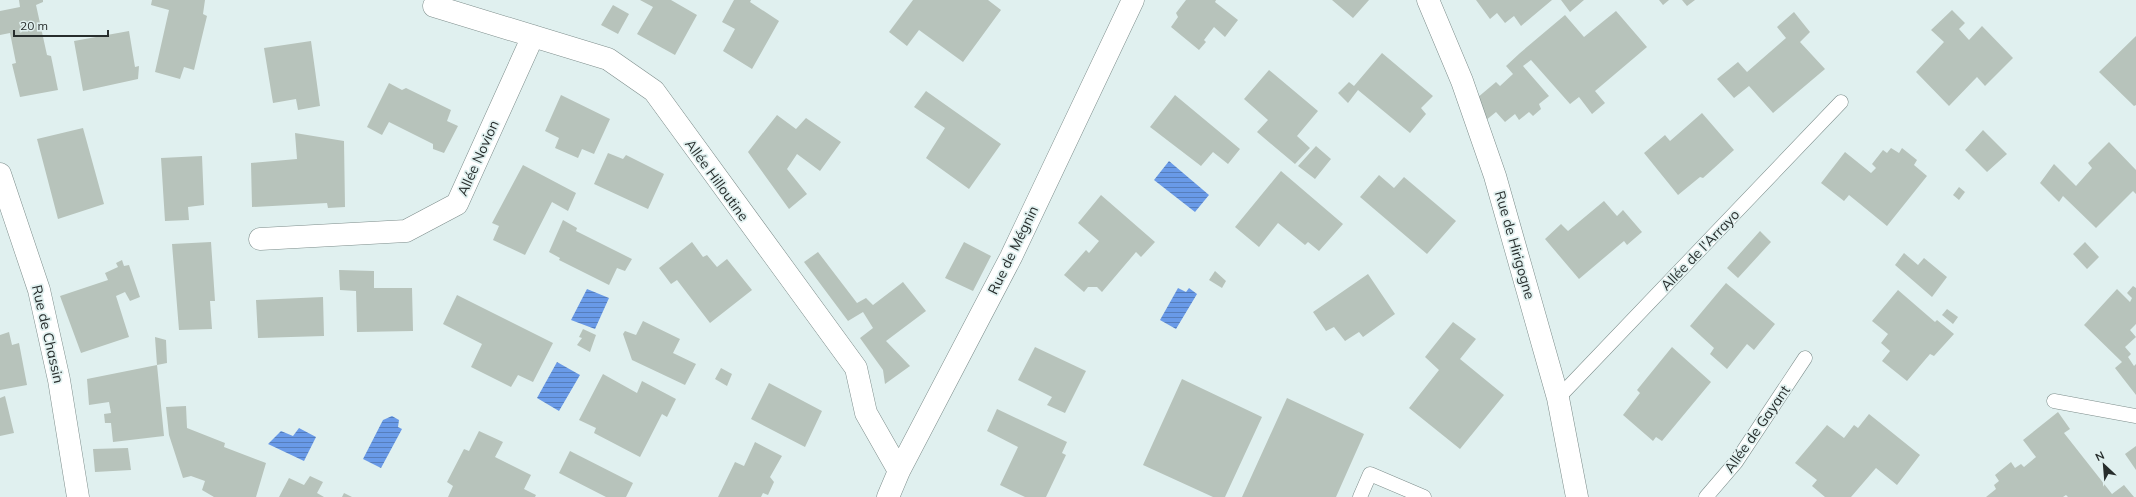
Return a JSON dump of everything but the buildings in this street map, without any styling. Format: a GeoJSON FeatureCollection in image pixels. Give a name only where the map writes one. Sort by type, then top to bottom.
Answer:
{"type":"FeatureCollection","features":[{"type":"Feature","properties":{"kind":"street","name":"Rue de Mégnin"},"geometry":{"type":"LineString","coordinates":[[888,497],[899,471],[1011,257],[1133,0]]}},
{"type":"Feature","properties":{"kind":"street","name":"Rue de Hirigogne"},"geometry":{"type":"LineString","coordinates":[[1428,0],[1462,81],[1495,176],[1558,398],[1577,497]]}},
{"type":"Feature","properties":{"kind":"street","name":"Allée Hilloutine"},"geometry":{"type":"LineString","coordinates":[[434,6],[608,59],[654,91],[856,368],[866,413],[899,471]]}},
{"type":"Feature","properties":{"kind":"street","name":"Allée Novion"},"geometry":{"type":"LineString","coordinates":[[260,239],[406,231],[456,204],[533,36]]}},
{"type":"Feature","properties":{"kind":"street","name":"Rue de Chassin"},"geometry":{"type":"LineString","coordinates":[[0,174],[39,290],[59,380],[78,497]]}},
{"type":"Feature","properties":{"kind":"lane","name":"Allée de l'Arrayo"},"geometry":{"type":"LineString","coordinates":[[1558,398],[1841,102]]}},
{"type":"Feature","properties":{"kind":"lane","name":"Allée de Gayant"},"geometry":{"type":"LineString","coordinates":[[1706,497],[1736,462],[1805,358]]}},
{"type":"Feature","properties":{"kind":"lane"},"geometry":{"type":"LineString","coordinates":[[2054,401],[2136,416]]}},
{"type":"Feature","properties":{"kind":"lane"},"geometry":{"type":"LineString","coordinates":[[1360,497],[1370,474],[1424,497]]}},
{"type":"Feature","properties":{"kind":"water"},"geometry":{"type":"Polygon","coordinates":[[[1169,161],[1209,195],[1195,212],[1154,180],[1169,161]]]}},
{"type":"Feature","properties":{"kind":"water"},"geometry":{"type":"Polygon","coordinates":[[[1178,288],[1186,292],[1189,288],[1197,294],[1176,329],[1160,320],[1178,288]]]}},
{"type":"Feature","properties":{"kind":"water"},"geometry":{"type":"Polygon","coordinates":[[[587,289],[609,298],[595,329],[571,320],[587,289]]]}},
{"type":"Feature","properties":{"kind":"water"},"geometry":{"type":"Polygon","coordinates":[[[557,362],[580,375],[559,411],[537,398],[557,362]]]}},
{"type":"Feature","properties":{"kind":"water"},"geometry":{"type":"Polygon","coordinates":[[[392,416],[399,420],[398,427],[402,429],[381,468],[363,459],[383,420],[392,416]]]}},
{"type":"Feature","properties":{"kind":"water"},"geometry":{"type":"Polygon","coordinates":[[[299,428],[316,437],[304,461],[268,444],[281,431],[293,436],[299,428]]]}}]}
